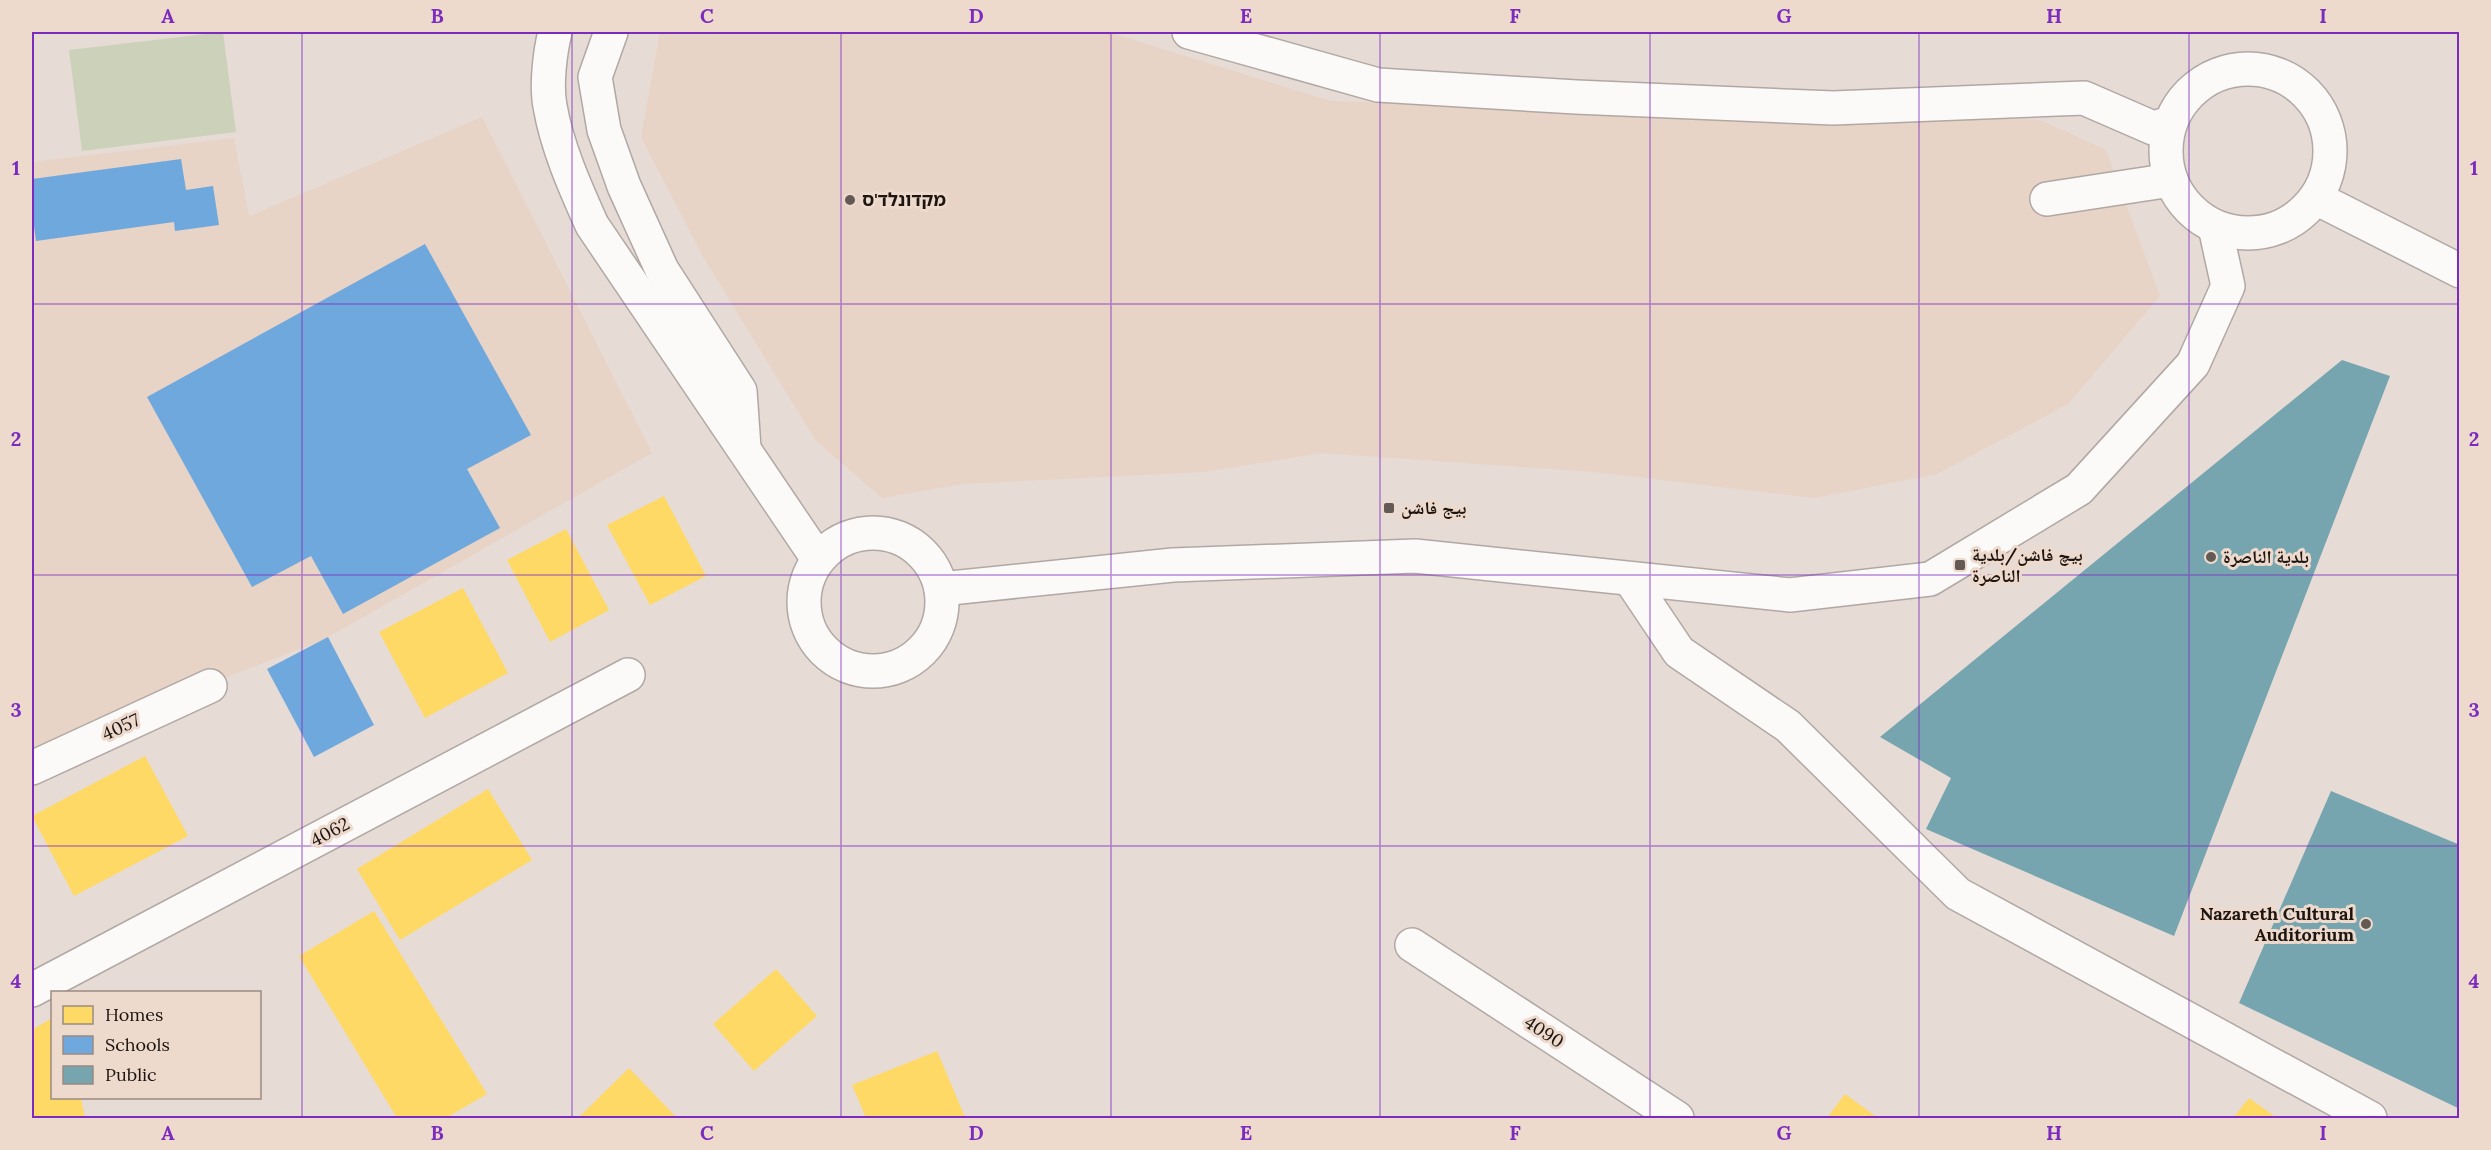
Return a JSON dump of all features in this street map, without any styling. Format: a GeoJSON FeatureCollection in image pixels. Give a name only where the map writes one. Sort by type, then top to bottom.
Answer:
{"type":"FeatureCollection","features":[{"type":"Feature","properties":{"kind":"street"},"geometry":{"type":"LineString","coordinates":[[555,32],[551,51],[549,104],[569,173],[592,225],[818,559]]}},
{"type":"Feature","properties":{"kind":"street"},"geometry":{"type":"LineString","coordinates":[[611,32],[596,77],[604,130],[624,186],[662,270],[740,391],[744,449]]}},
{"type":"Feature","properties":{"kind":"street"},"geometry":{"type":"LineString","coordinates":[[1189,32],[1378,85],[1576,97],[1833,108],[2084,98],[2152,128],[2170,123]]}},
{"type":"Feature","properties":{"kind":"street"},"geometry":{"type":"LineString","coordinates":[[2240,69],[2271,72],[2299,86],[2319,110],[2330,139],[2329,170],[2316,198],[2289,223],[2252,234],[2215,227],[2188,208],[2171,180],[2166,151],[2170,123],[2186,96],[2211,77],[2240,69]]}},
{"type":"Feature","properties":{"kind":"street"},"geometry":{"type":"LineString","coordinates":[[2047,200],[2171,180]]}},
{"type":"Feature","properties":{"kind":"street"},"geometry":{"type":"LineString","coordinates":[[2316,198],[2460,272]]}},
{"type":"Feature","properties":{"kind":"street"},"geometry":{"type":"LineString","coordinates":[[941,589],[1173,566],[1415,556],[1790,595],[1930,579],[2079,489],[2193,364],[2228,286],[2215,227]]}},
{"type":"Feature","properties":{"kind":"street"},"geometry":{"type":"LineString","coordinates":[[862,533],[889,534],[913,545],[932,564],[941,589],[942,612],[935,634],[921,652],[902,665],[880,672],[857,670],[836,661],[819,645],[807,625],[803,602],[807,579],[818,559],[838,542],[862,533]]}},
{"type":"Feature","properties":{"kind":"street"},"geometry":{"type":"LineString","coordinates":[[1630,579],[1679,652],[1788,726],[1958,894],[2370,1119]]}},
{"type":"Feature","properties":{"kind":"street","name":"4062"},"geometry":{"type":"LineString","coordinates":[[32,990],[628,675]]}},
{"type":"Feature","properties":{"kind":"street","name":"4057"},"geometry":{"type":"LineString","coordinates":[[32,768],[210,686]]}},
{"type":"Feature","properties":{"kind":"street","name":"4090"},"geometry":{"type":"LineString","coordinates":[[1412,945],[1677,1119]]}},
{"type":"Feature","properties":{"kind":"shaded area"},"geometry":{"type":"Polygon","coordinates":[[[660,32],[1108,32],[1331,101],[2040,120],[2106,150],[2160,296],[2068,404],[1937,474],[1814,498],[1594,472],[1321,453],[1204,472],[962,484],[882,498],[816,441],[702,255],[641,137],[660,32]]]}},
{"type":"Feature","properties":{"kind":"shaded area"},"geometry":{"type":"Polygon","coordinates":[[[482,117],[652,453],[321,641],[32,751],[32,162],[234,138],[249,216],[482,117]]]}},
{"type":"Feature","properties":{"kind":"green space"},"geometry":{"type":"Polygon","coordinates":[[[223,32],[236,132],[82,151],[69,50],[223,32]]]}},
{"type":"Feature","properties":{"kind":"building: Homes"},"geometry":{"type":"Polygon","coordinates":[[[664,496],[706,576],[650,605],[607,525],[664,496]]]}},
{"type":"Feature","properties":{"kind":"building: Homes"},"geometry":{"type":"Polygon","coordinates":[[[566,529],[609,610],[550,642],[507,560],[566,529]]]}},
{"type":"Feature","properties":{"kind":"building: Homes"},"geometry":{"type":"Polygon","coordinates":[[[463,588],[508,673],[425,718],[379,632],[463,588]]]}},
{"type":"Feature","properties":{"kind":"building: Homes"},"geometry":{"type":"Polygon","coordinates":[[[145,756],[188,836],[74,896],[32,816],[145,756]]]}},
{"type":"Feature","properties":{"kind":"building: Homes"},"geometry":{"type":"Polygon","coordinates":[[[488,789],[532,860],[400,940],[357,869],[488,789]]]}},
{"type":"Feature","properties":{"kind":"building: Homes"},"geometry":{"type":"Polygon","coordinates":[[[374,911],[487,1094],[446,1118],[397,1118],[299,956],[374,911]]]}},
{"type":"Feature","properties":{"kind":"building: Homes"},"geometry":{"type":"Polygon","coordinates":[[[776,969],[817,1016],[754,1071],[713,1024],[776,969]]]}},
{"type":"Feature","properties":{"kind":"building: Homes"},"geometry":{"type":"Polygon","coordinates":[[[51,1019],[51,1099],[81,1099],[85,1118],[32,1117],[32,1030],[51,1019]]]}},
{"type":"Feature","properties":{"kind":"building: Homes"},"geometry":{"type":"Polygon","coordinates":[[[937,1051],[965,1117],[866,1118],[852,1085],[937,1051]]]}},
{"type":"Feature","properties":{"kind":"building: Homes"},"geometry":{"type":"Polygon","coordinates":[[[629,1068],[677,1118],[578,1118],[629,1068]]]}},
{"type":"Feature","properties":{"kind":"building: Homes"},"geometry":{"type":"Polygon","coordinates":[[[1845,1094],[1878,1118],[1827,1118],[1845,1094]]]}},
{"type":"Feature","properties":{"kind":"building: Homes"},"geometry":{"type":"Polygon","coordinates":[[[2249,1098],[2277,1118],[2233,1118],[2249,1098]]]}},
{"type":"Feature","properties":{"kind":"building: Schools"},"geometry":{"type":"Polygon","coordinates":[[[181,159],[186,190],[213,186],[219,225],[175,231],[174,222],[36,241],[32,211],[32,179],[181,159]]]}},
{"type":"Feature","properties":{"kind":"building: Schools"},"geometry":{"type":"Polygon","coordinates":[[[425,244],[531,435],[467,469],[500,528],[343,614],[311,556],[252,587],[147,397],[425,244]]]}},
{"type":"Feature","properties":{"kind":"building: Schools"},"geometry":{"type":"Polygon","coordinates":[[[328,637],[374,725],[314,757],[267,669],[328,637]]]}},
{"type":"Feature","properties":{"kind":"building: Public","name":"بلدية الناصرة"},"geometry":{"type":"Polygon","coordinates":[[[2342,360],[2390,376],[2174,936],[1926,829],[1951,778],[1880,737],[2342,360]]]}},
{"type":"Feature","properties":{"kind":"building: Public","name":"Nazareth Cultural Auditorium"},"geometry":{"type":"Polygon","coordinates":[[[2331,791],[2460,845],[2460,1109],[2239,1003],[2331,791]]]}},
{"type":"Feature","properties":{"kind":"place","name":"מקדונלד'ס"},"geometry":{"type":"Point","coordinates":[850,200]}},
{"type":"Feature","properties":{"kind":"place","name":"بيج فاشن"},"geometry":{"type":"Point","coordinates":[1389,508]}},
{"type":"Feature","properties":{"kind":"place","name":"بلدية الناصرة"},"geometry":{"type":"Point","coordinates":[2211,557]}},
{"type":"Feature","properties":{"kind":"place","name":"بيچ فاشن/بلدية الناصرة"},"geometry":{"type":"Point","coordinates":[1960,565]}},
{"type":"Feature","properties":{"kind":"place","name":"Nazareth Cultural Auditorium"},"geometry":{"type":"Point","coordinates":[2366,924]}}]}
